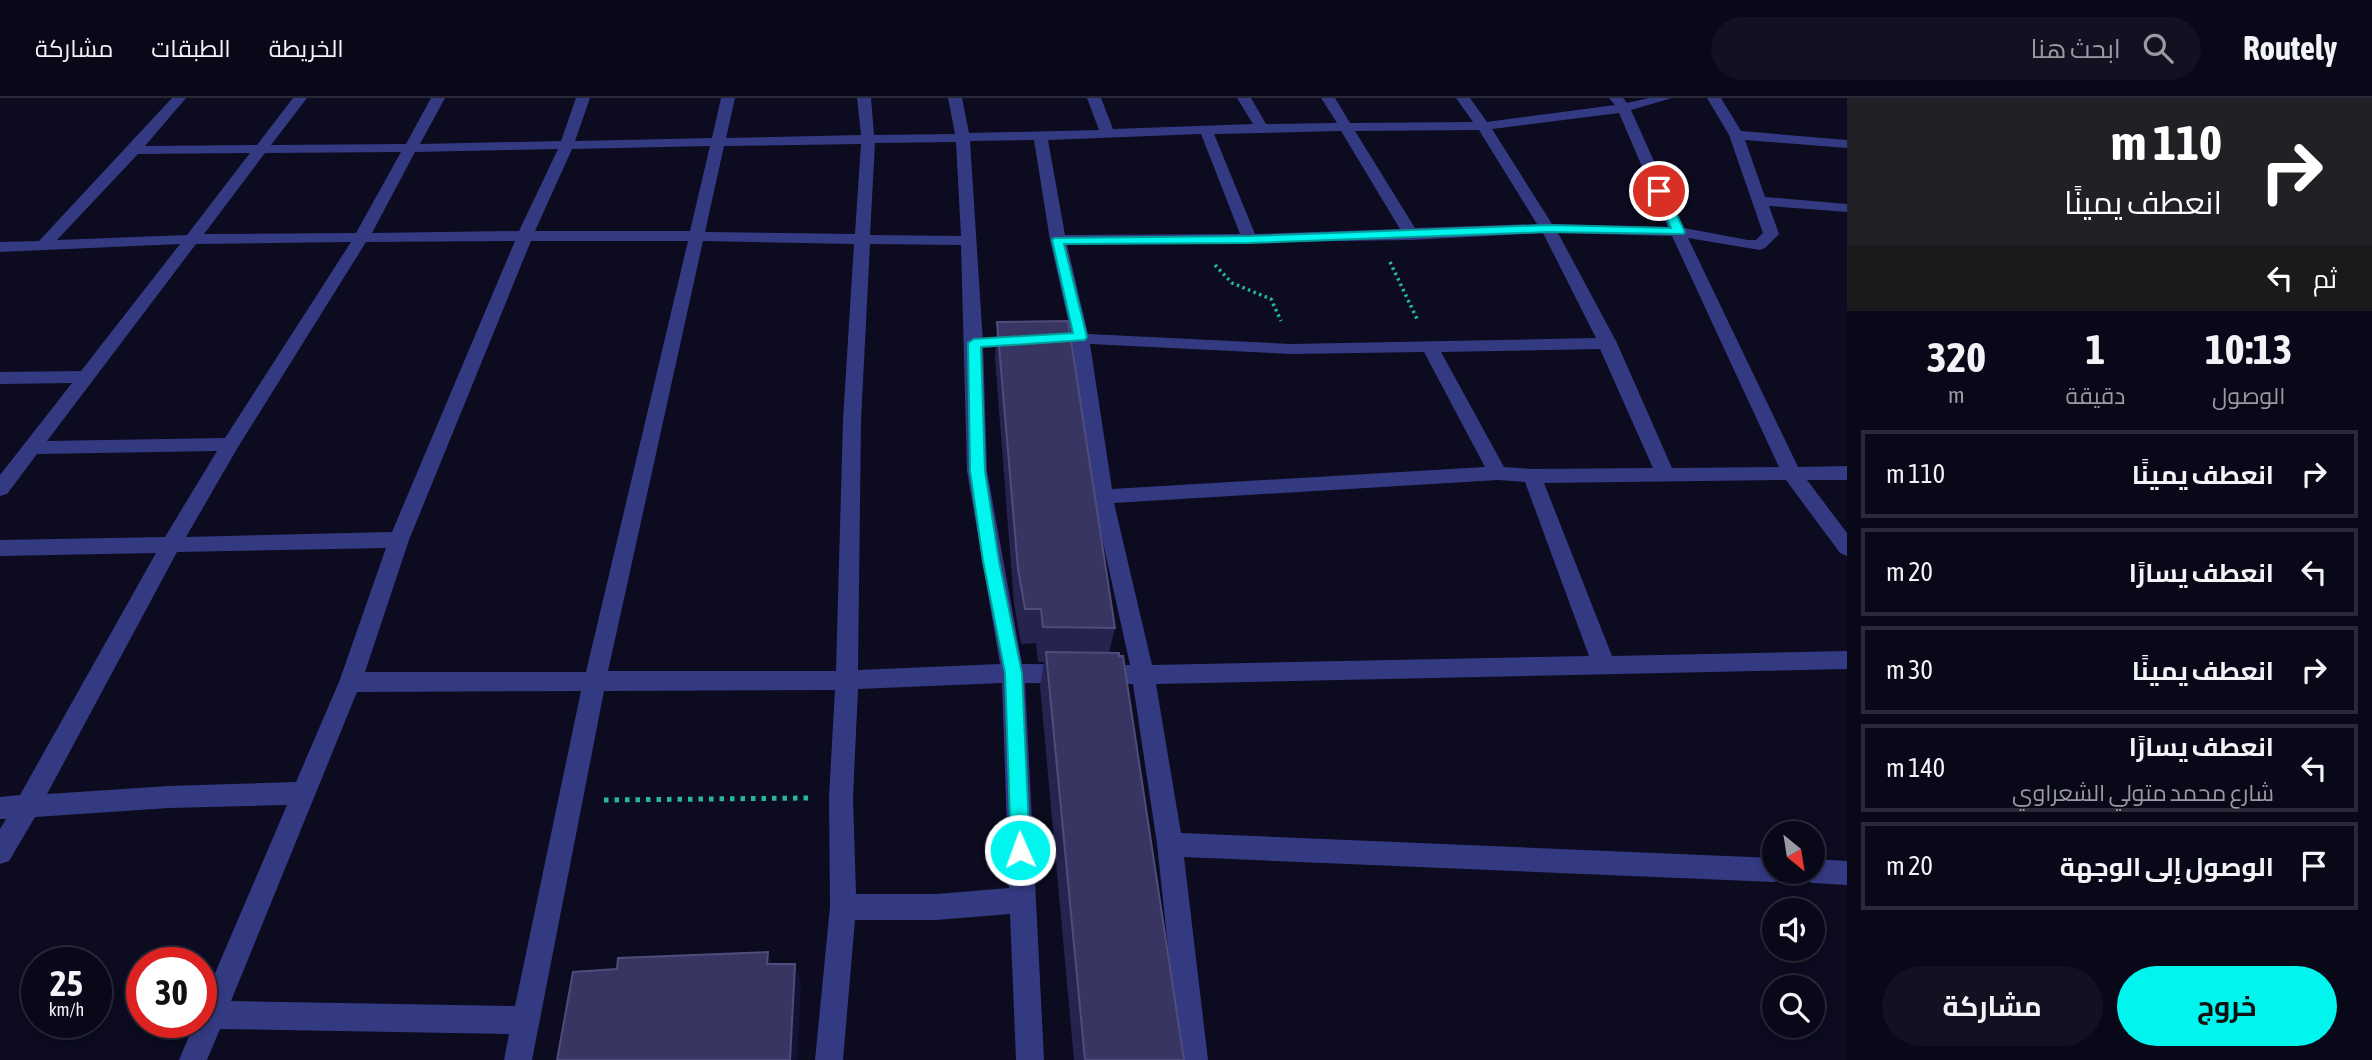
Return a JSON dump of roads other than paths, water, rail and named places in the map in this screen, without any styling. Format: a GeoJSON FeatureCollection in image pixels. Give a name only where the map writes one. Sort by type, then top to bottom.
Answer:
{"type":"FeatureCollection","features":[{"type":"Feature","properties":{"kind":"street"},"geometry":{"type":"LineString","coordinates":[[43,246],[179,98]]}},
{"type":"Feature","properties":{"kind":"street"},"geometry":{"type":"LineString","coordinates":[[0,489],[300,98]]}},
{"type":"Feature","properties":{"kind":"street"},"geometry":{"type":"LineString","coordinates":[[0,852],[171,544],[230,444],[361,238],[438,98]]}},
{"type":"Feature","properties":{"kind":"street"},"geometry":{"type":"LineString","coordinates":[[217,1003],[350,682],[399,540],[525,236],[567,144],[583,98]]}},
{"type":"Feature","properties":{"kind":"street"},"geometry":{"type":"LineString","coordinates":[[518,1060],[595,680],[728,98]]}},
{"type":"Feature","properties":{"kind":"street"},"geometry":{"type":"LineString","coordinates":[[829,1060],[843,908],[841,797],[847,680],[852,420],[868,140],[864,98]]}},
{"type":"Feature","properties":{"kind":"street"},"geometry":{"type":"LineString","coordinates":[[955,98],[963,138],[969,241],[981,342],[977,471],[1013,673],[1030,1060]]}},
{"type":"Feature","properties":{"kind":"street"},"geometry":{"type":"LineString","coordinates":[[1094,98],[1107,132]]}},
{"type":"Feature","properties":{"kind":"street"},"geometry":{"type":"LineString","coordinates":[[1244,98],[1262,128]]}},
{"type":"Feature","properties":{"kind":"street"},"geometry":{"type":"LineString","coordinates":[[1328,98],[1411,235]]}},
{"type":"Feature","properties":{"kind":"street"},"geometry":{"type":"LineString","coordinates":[[1462,98],[1484,126],[1548,228],[1608,343],[1666,475]]}},
{"type":"Feature","properties":{"kind":"street"},"geometry":{"type":"LineString","coordinates":[[134,150],[868,140],[1262,128],[1484,126],[1665,98]]}},
{"type":"Feature","properties":{"kind":"street"},"geometry":{"type":"LineString","coordinates":[[1058,240],[1377,236],[1548,228],[1679,232],[1748,245],[1760,244],[1771,234],[1736,135],[1714,98]]}},
{"type":"Feature","properties":{"kind":"street"},"geometry":{"type":"LineString","coordinates":[[1620,103],[1649,171],[1791,472],[1847,548]]}},
{"type":"Feature","properties":{"kind":"street"},"geometry":{"type":"LineString","coordinates":[[1206,130],[1249,239]]}},
{"type":"Feature","properties":{"kind":"street"},"geometry":{"type":"LineString","coordinates":[[1736,135],[1847,144]]}},
{"type":"Feature","properties":{"kind":"street"},"geometry":{"type":"LineString","coordinates":[[1040,136],[1058,240],[1080,337],[1103,497],[1143,675],[1170,845],[1194,1060]]}},
{"type":"Feature","properties":{"kind":"street"},"geometry":{"type":"LineString","coordinates":[[1758,201],[1847,208]]}},
{"type":"Feature","properties":{"kind":"street"},"geometry":{"type":"LineString","coordinates":[[2,249],[192,239],[525,236],[969,241]]}},
{"type":"Feature","properties":{"kind":"street"},"geometry":{"type":"LineString","coordinates":[[1054,338],[1080,337],[1291,349],[1608,343]]}},
{"type":"Feature","properties":{"kind":"street"},"geometry":{"type":"LineString","coordinates":[[1430,346],[1498,473]]}},
{"type":"Feature","properties":{"kind":"street"},"geometry":{"type":"LineString","coordinates":[[0,377],[86,377]]}},
{"type":"Feature","properties":{"kind":"street"},"geometry":{"type":"LineString","coordinates":[[32,448],[230,444]]}},
{"type":"Feature","properties":{"kind":"street"},"geometry":{"type":"LineString","coordinates":[[1103,497],[1498,473],[1532,476],[1847,472]]}},
{"type":"Feature","properties":{"kind":"street"},"geometry":{"type":"LineString","coordinates":[[1532,476],[1604,665]]}},
{"type":"Feature","properties":{"kind":"street"},"geometry":{"type":"LineString","coordinates":[[0,548],[399,540]]}},
{"type":"Feature","properties":{"kind":"street"},"geometry":{"type":"LineString","coordinates":[[350,682],[847,680],[1013,673],[1143,675],[1847,660]]}},
{"type":"Feature","properties":{"kind":"street"},"geometry":{"type":"LineString","coordinates":[[0,808],[169,797],[306,793]]}},
{"type":"Feature","properties":{"kind":"street"},"geometry":{"type":"LineString","coordinates":[[1170,845],[1762,870]]}},
{"type":"Feature","properties":{"kind":"street"},"geometry":{"type":"LineString","coordinates":[[1825,872],[1847,873]]}},
{"type":"Feature","properties":{"kind":"street"},"geometry":{"type":"LineString","coordinates":[[843,908],[936,907],[1022,900]]}},
{"type":"Feature","properties":{"kind":"street"},"geometry":{"type":"LineString","coordinates":[[217,1015],[525,1020]]}},
{"type":"Feature","properties":{"kind":"street"},"geometry":{"type":"LineString","coordinates":[[193,1060],[202,1038]]}}]}
